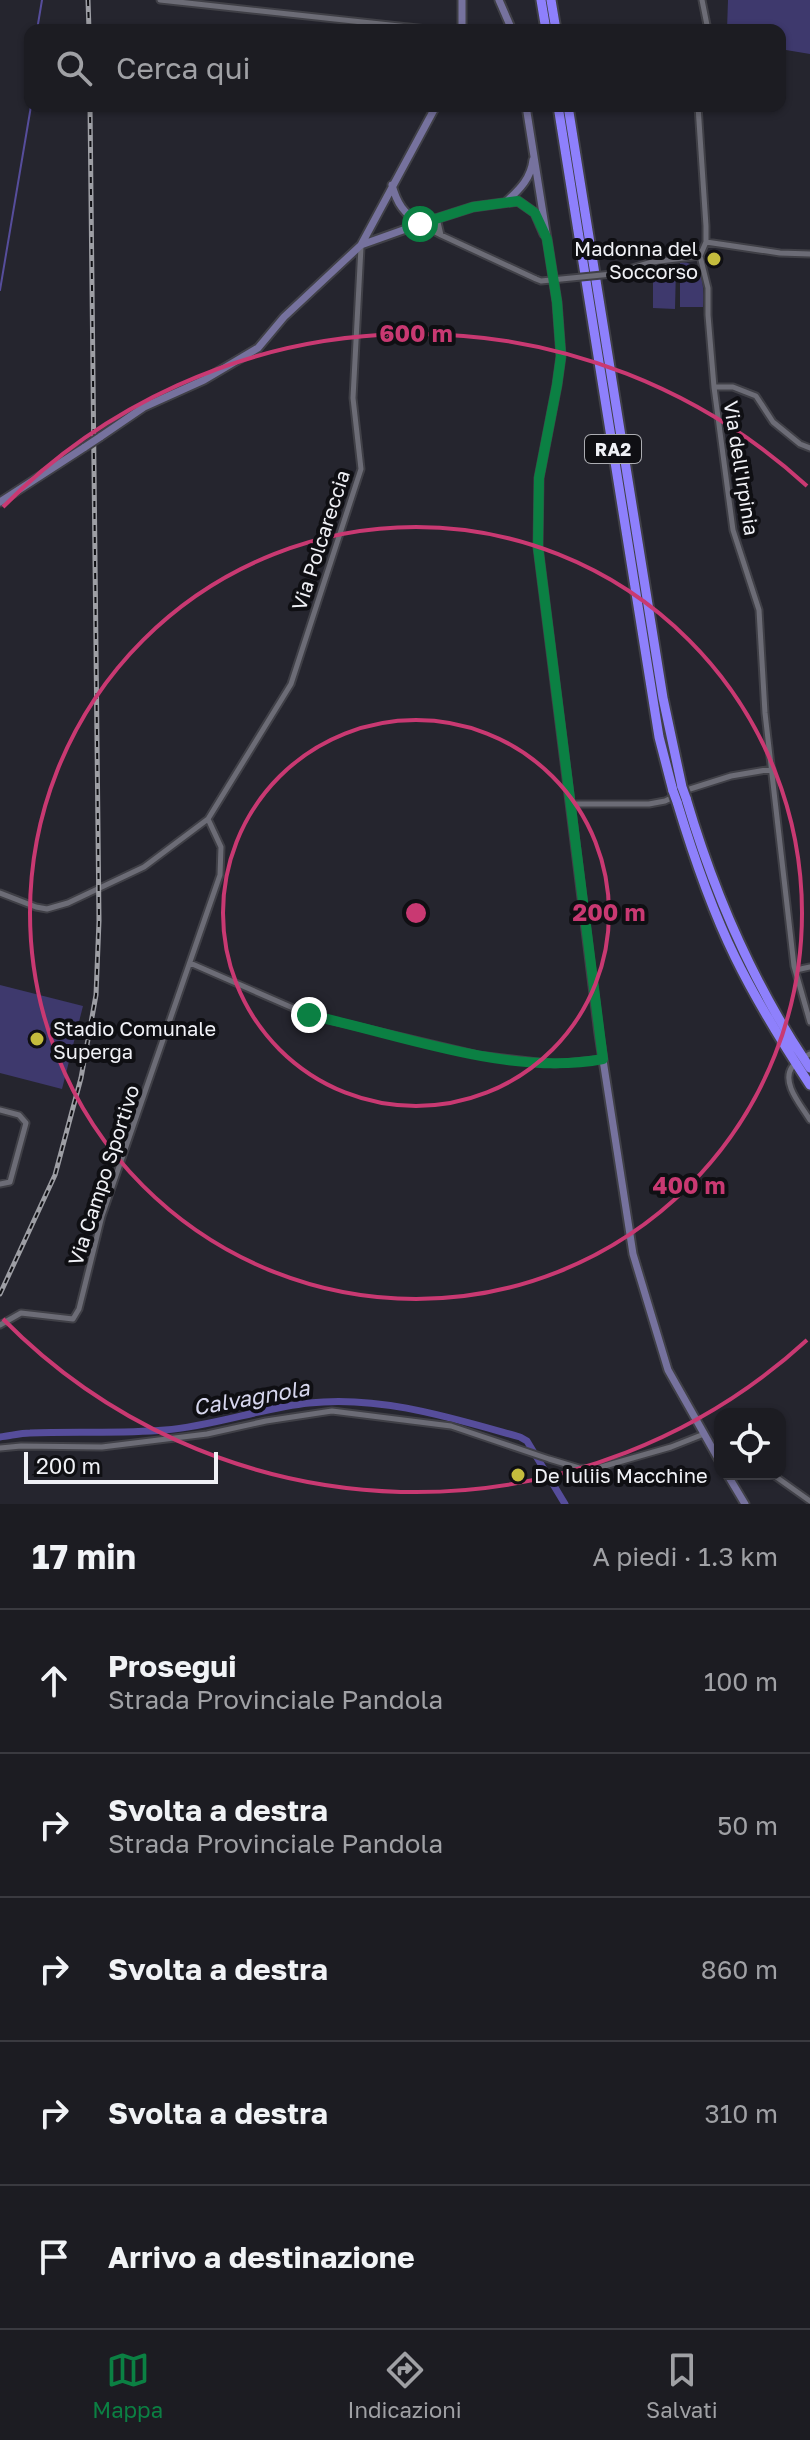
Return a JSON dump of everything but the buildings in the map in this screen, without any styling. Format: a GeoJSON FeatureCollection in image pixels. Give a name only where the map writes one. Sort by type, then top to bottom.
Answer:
{"type":"FeatureCollection","features":[{"type":"Feature","properties":{"kind":"highway"},"geometry":{"type":"LineString","coordinates":[[541,0],[545,24]]}},
{"type":"Feature","properties":{"kind":"highway"},"geometry":{"type":"LineString","coordinates":[[551,0],[555,24]]}},
{"type":"Feature","properties":{"kind":"highway","name":"RA2"},"geometry":{"type":"LineString","coordinates":[[559,112],[659,737],[678,789],[705,886],[735,956],[777,1034],[810,1085]]}},
{"type":"Feature","properties":{"kind":"highway","name":"RA2"},"geometry":{"type":"LineString","coordinates":[[569,112],[678,789]]}},
{"type":"Feature","properties":{"kind":"highway","name":"RA2"},"geometry":{"type":"LineString","coordinates":[[681,800],[736,935],[771,1004],[810,1068]]}},
{"type":"Feature","properties":{"kind":"street"},"geometry":{"type":"LineString","coordinates":[[160,0],[381,24]]}},
{"type":"Feature","properties":{"kind":"street"},"geometry":{"type":"LineString","coordinates":[[462,0],[462,24]]}},
{"type":"Feature","properties":{"kind":"street"},"geometry":{"type":"LineString","coordinates":[[499,0],[509,24]]}},
{"type":"Feature","properties":{"kind":"street"},"geometry":{"type":"LineString","coordinates":[[702,0],[707,24]]}},
{"type":"Feature","properties":{"kind":"street"},"geometry":{"type":"LineString","coordinates":[[0,502],[144,407],[204,380],[258,348],[284,317],[361,245],[433,112]]}},
{"type":"Feature","properties":{"kind":"street"},"geometry":{"type":"LineString","coordinates":[[527,112],[557,302],[561,356],[539,478],[538,547],[603,1059],[633,1254],[668,1370],[714,1449]]}},
{"type":"Feature","properties":{"kind":"street"},"geometry":{"type":"LineString","coordinates":[[392,185],[404,212],[420,224],[541,281],[612,274],[652,262],[700,256],[706,242],[698,112]]}},
{"type":"Feature","properties":{"kind":"street"},"geometry":{"type":"LineString","coordinates":[[507,201],[526,182],[532,171],[534,151]]}},
{"type":"Feature","properties":{"kind":"street"},"geometry":{"type":"LineString","coordinates":[[361,245],[473,207],[507,201],[518,201],[535,213],[547,239]]}},
{"type":"Feature","properties":{"kind":"street"},"geometry":{"type":"LineString","coordinates":[[437,218],[441,235]]}},
{"type":"Feature","properties":{"kind":"street"},"geometry":{"type":"LineString","coordinates":[[706,242],[780,253],[810,254]]}},
{"type":"Feature","properties":{"kind":"street","name":"Via Polcareccia"},"geometry":{"type":"LineString","coordinates":[[208,819],[291,684],[361,469],[353,398],[361,245]]}},
{"type":"Feature","properties":{"kind":"street","name":"Via dell'Irpinia"},"geometry":{"type":"LineString","coordinates":[[700,256],[708,288],[714,387],[733,530],[759,610],[765,713],[796,970],[810,1022]]}},
{"type":"Feature","properties":{"kind":"street"},"geometry":{"type":"LineString","coordinates":[[714,387],[733,387],[756,396],[773,422],[800,444],[810,448]]}},
{"type":"Feature","properties":{"kind":"street"},"geometry":{"type":"LineString","coordinates":[[570,804],[649,804],[731,776],[772,769]]}},
{"type":"Feature","properties":{"kind":"street"},"geometry":{"type":"LineString","coordinates":[[0,893],[47,909],[68,903],[144,867],[208,819]]}},
{"type":"Feature","properties":{"kind":"street","name":"Via Campo Sportivo"},"geometry":{"type":"LineString","coordinates":[[0,1325],[21,1313],[69,1319],[76,1315],[102,1216],[220,875],[221,847],[208,819]]}},
{"type":"Feature","properties":{"kind":"street"},"geometry":{"type":"LineString","coordinates":[[190,963],[309,1015],[478,1055],[555,1064],[603,1059]]}},
{"type":"Feature","properties":{"kind":"street"},"geometry":{"type":"LineString","coordinates":[[796,970],[810,967]]}},
{"type":"Feature","properties":{"kind":"street"},"geometry":{"type":"LineString","coordinates":[[792,1067],[788,1071],[788,1079],[810,1120]]}},
{"type":"Feature","properties":{"kind":"street"},"geometry":{"type":"LineString","coordinates":[[0,1110],[19,1115],[26,1123],[10,1182],[0,1184]]}},
{"type":"Feature","properties":{"kind":"street"},"geometry":{"type":"LineString","coordinates":[[0,1448],[102,1447],[207,1434],[332,1411],[451,1426],[549,1459],[594,1469],[704,1434]]}},
{"type":"Feature","properties":{"kind":"street"},"geometry":{"type":"LineString","coordinates":[[731,1480],[745,1504]]}},
{"type":"Feature","properties":{"kind":"street"},"geometry":{"type":"LineString","coordinates":[[780,1480],[810,1501]]}},
{"type":"Feature","properties":{"kind":"shaded area"},"geometry":{"type":"Polygon","coordinates":[[[728,0],[810,0],[810,54],[786,50],[786,24],[727,24],[728,0]]]}},
{"type":"Feature","properties":{"kind":"shaded area"},"geometry":{"type":"Polygon","coordinates":[[[680,262],[688,263],[699,271],[703,284],[703,307],[680,307],[680,262]]]}},
{"type":"Feature","properties":{"kind":"shaded area"},"geometry":{"type":"Polygon","coordinates":[[[653,267],[676,267],[675,309],[653,308],[653,267]]]}},
{"type":"Feature","properties":{"kind":"shaded area","name":"Stadio Comunale Superga"},"geometry":{"type":"Polygon","coordinates":[[[0,985],[83,1006],[62,1089],[0,1073],[0,985]]]}},
{"type":"Feature","properties":{"kind":"waterway"},"geometry":{"type":"LineString","coordinates":[[38,24],[42,0]]}},
{"type":"Feature","properties":{"kind":"waterway"},"geometry":{"type":"LineString","coordinates":[[0,290],[30,112]]}},
{"type":"Feature","properties":{"kind":"waterway","name":"Calvagnola"},"geometry":{"type":"LineString","coordinates":[[0,1437],[26,1433],[165,1430],[309,1403],[336,1401],[389,1405],[520,1437],[527,1441],[565,1504]]}},
{"type":"Feature","properties":{"kind":"railway"},"geometry":{"type":"LineString","coordinates":[[88,0],[89,24]]}},
{"type":"Feature","properties":{"kind":"railway"},"geometry":{"type":"LineString","coordinates":[[0,1294],[55,1175],[81,1078],[96,995],[99,921],[90,112]]}},
{"type":"Feature","properties":{"kind":"place","name":"Madonna del Soccorso"},"geometry":{"type":"Point","coordinates":[714,259]}},
{"type":"Feature","properties":{"kind":"place","name":"Stadio Comunale Superga"},"geometry":{"type":"Point","coordinates":[37,1039]}},
{"type":"Feature","properties":{"kind":"place","name":"De Iuliis Macchine"},"geometry":{"type":"Point","coordinates":[518,1475]}},
{"type":"Feature","properties":{"kind":"route"},"geometry":{"type":"LineString","coordinates":[[309,1015],[478,1055],[555,1064],[603,1059],[538,547],[539,478],[561,356],[557,302],[547,239],[535,213],[518,201],[473,207],[420,224]]}}]}
